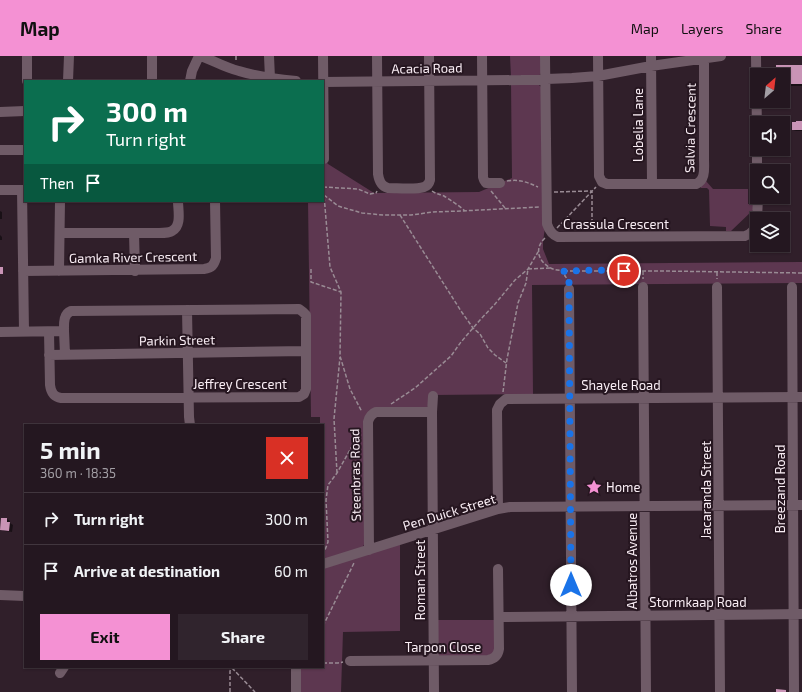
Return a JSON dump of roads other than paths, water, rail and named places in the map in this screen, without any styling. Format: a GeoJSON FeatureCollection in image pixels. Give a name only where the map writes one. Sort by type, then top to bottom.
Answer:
{"type":"FeatureCollection","features":[{"type":"Feature","properties":{"kind":"street"},"geometry":{"type":"LineString","coordinates":[[27,56],[27,80]]}},
{"type":"Feature","properties":{"kind":"street"},"geometry":{"type":"LineString","coordinates":[[68,80],[69,56]]}},
{"type":"Feature","properties":{"kind":"street"},"geometry":{"type":"LineString","coordinates":[[152,56],[152,80]]}},
{"type":"Feature","properties":{"kind":"street"},"geometry":{"type":"LineString","coordinates":[[190,80],[192,71],[200,56],[237,71],[287,80]]}},
{"type":"Feature","properties":{"kind":"street"},"geometry":{"type":"LineString","coordinates":[[269,56],[270,78]]}},
{"type":"Feature","properties":{"kind":"street"},"geometry":{"type":"LineString","coordinates":[[323,56],[323,80]]}},
{"type":"Feature","properties":{"kind":"street"},"geometry":{"type":"LineString","coordinates":[[377,56],[378,174],[381,184],[388,188],[420,188],[429,184],[430,56]]}},
{"type":"Feature","properties":{"kind":"street"},"geometry":{"type":"LineString","coordinates":[[482,56],[483,177],[486,183],[500,183]]}},
{"type":"Feature","properties":{"kind":"street","name":"Crassula Crescent"},"geometry":{"type":"LineString","coordinates":[[545,56],[547,224],[551,233],[558,237],[592,238],[750,235]]}},
{"type":"Feature","properties":{"kind":"street"},"geometry":{"type":"LineString","coordinates":[[598,56],[598,76]]}},
{"type":"Feature","properties":{"kind":"street","name":"Acacia Road"},"geometry":{"type":"LineString","coordinates":[[324,82],[546,79],[598,76],[651,61],[721,56]]}},
{"type":"Feature","properties":{"kind":"street"},"geometry":{"type":"LineString","coordinates":[[756,56],[757,116]]}},
{"type":"Feature","properties":{"kind":"street","name":"Salvia Crescent"},"geometry":{"type":"LineString","coordinates":[[598,76],[599,176],[602,182],[608,184],[696,184],[703,179],[704,173],[704,57]]}},
{"type":"Feature","properties":{"kind":"street","name":"Lobelia Lane"},"geometry":{"type":"LineString","coordinates":[[651,61],[652,184]]}},
{"type":"Feature","properties":{"kind":"street"},"geometry":{"type":"LineString","coordinates":[[0,112],[24,111]]}},
{"type":"Feature","properties":{"kind":"street"},"geometry":{"type":"LineString","coordinates":[[0,150],[24,150]]}},
{"type":"Feature","properties":{"kind":"street"},"geometry":{"type":"LineString","coordinates":[[0,190],[24,190],[24,331]]}},
{"type":"Feature","properties":{"kind":"street","name":"Gamka River Crescent"},"geometry":{"type":"LineString","coordinates":[[60,202],[60,271]]}},
{"type":"Feature","properties":{"kind":"street"},"geometry":{"type":"LineString","coordinates":[[60,233],[159,233],[172,231],[176,227],[178,221],[178,202]]}},
{"type":"Feature","properties":{"kind":"street","name":"Gamka River Crescent"},"geometry":{"type":"LineString","coordinates":[[23,271],[135,271],[210,268],[213,266],[216,258],[215,202]]}},
{"type":"Feature","properties":{"kind":"street"},"geometry":{"type":"LineString","coordinates":[[134,233],[135,271]]}},
{"type":"Feature","properties":{"kind":"street","name":"Albatros Avenue"},"geometry":{"type":"LineString","coordinates":[[643,287],[646,692]]}},
{"type":"Feature","properties":{"kind":"street","name":"Jacaranda Street"},"geometry":{"type":"LineString","coordinates":[[718,287],[720,692]]}},
{"type":"Feature","properties":{"kind":"street","name":"Breezand Road"},"geometry":{"type":"LineString","coordinates":[[792,287],[797,397],[798,505],[798,614],[794,692]]}},
{"type":"Feature","properties":{"kind":"street"},"geometry":{"type":"LineString","coordinates":[[569,289],[572,692]]}},
{"type":"Feature","properties":{"kind":"street","name":"Jeffrey Crescent"},"geometry":{"type":"LineString","coordinates":[[49,332],[50,386],[52,393],[57,398],[299,396],[304,394],[306,389],[306,315],[299,309],[71,311],[68,312],[64,319],[65,354]]}},
{"type":"Feature","properties":{"kind":"street"},"geometry":{"type":"LineString","coordinates":[[187,310],[190,424]]}},
{"type":"Feature","properties":{"kind":"street"},"geometry":{"type":"LineString","coordinates":[[0,332],[64,331]]}},
{"type":"Feature","properties":{"kind":"street","name":"Parkin Street"},"geometry":{"type":"LineString","coordinates":[[49,354],[306,351]]}},
{"type":"Feature","properties":{"kind":"street","name":"Roman Street"},"geometry":{"type":"LineString","coordinates":[[433,396],[434,692]]}},
{"type":"Feature","properties":{"kind":"street","name":"Shayele Road"},"geometry":{"type":"LineString","coordinates":[[498,509],[497,410],[500,404],[506,399],[797,397]]}},
{"type":"Feature","properties":{"kind":"street","name":"Steenbras Road"},"geometry":{"type":"LineString","coordinates":[[369,550],[369,417],[376,412],[432,412]]}},
{"type":"Feature","properties":{"kind":"street","name":"Pen Duick Street"},"geometry":{"type":"LineString","coordinates":[[324,564],[498,509],[798,505]]}},
{"type":"Feature","properties":{"kind":"street","name":"Tarpon Close"},"geometry":{"type":"LineString","coordinates":[[350,661],[488,660],[493,658],[499,649],[498,569]]}},
{"type":"Feature","properties":{"kind":"street"},"geometry":{"type":"LineString","coordinates":[[0,595],[24,596]]}},
{"type":"Feature","properties":{"kind":"street","name":"Stormkaap Road"},"geometry":{"type":"LineString","coordinates":[[498,617],[798,614]]}},
{"type":"Feature","properties":{"kind":"street"},"geometry":{"type":"LineString","coordinates":[[296,668],[296,692]]}},
{"type":"Feature","properties":{"kind":"place","name":"Home"},"geometry":{"type":"Point","coordinates":[594,487]}}]}
